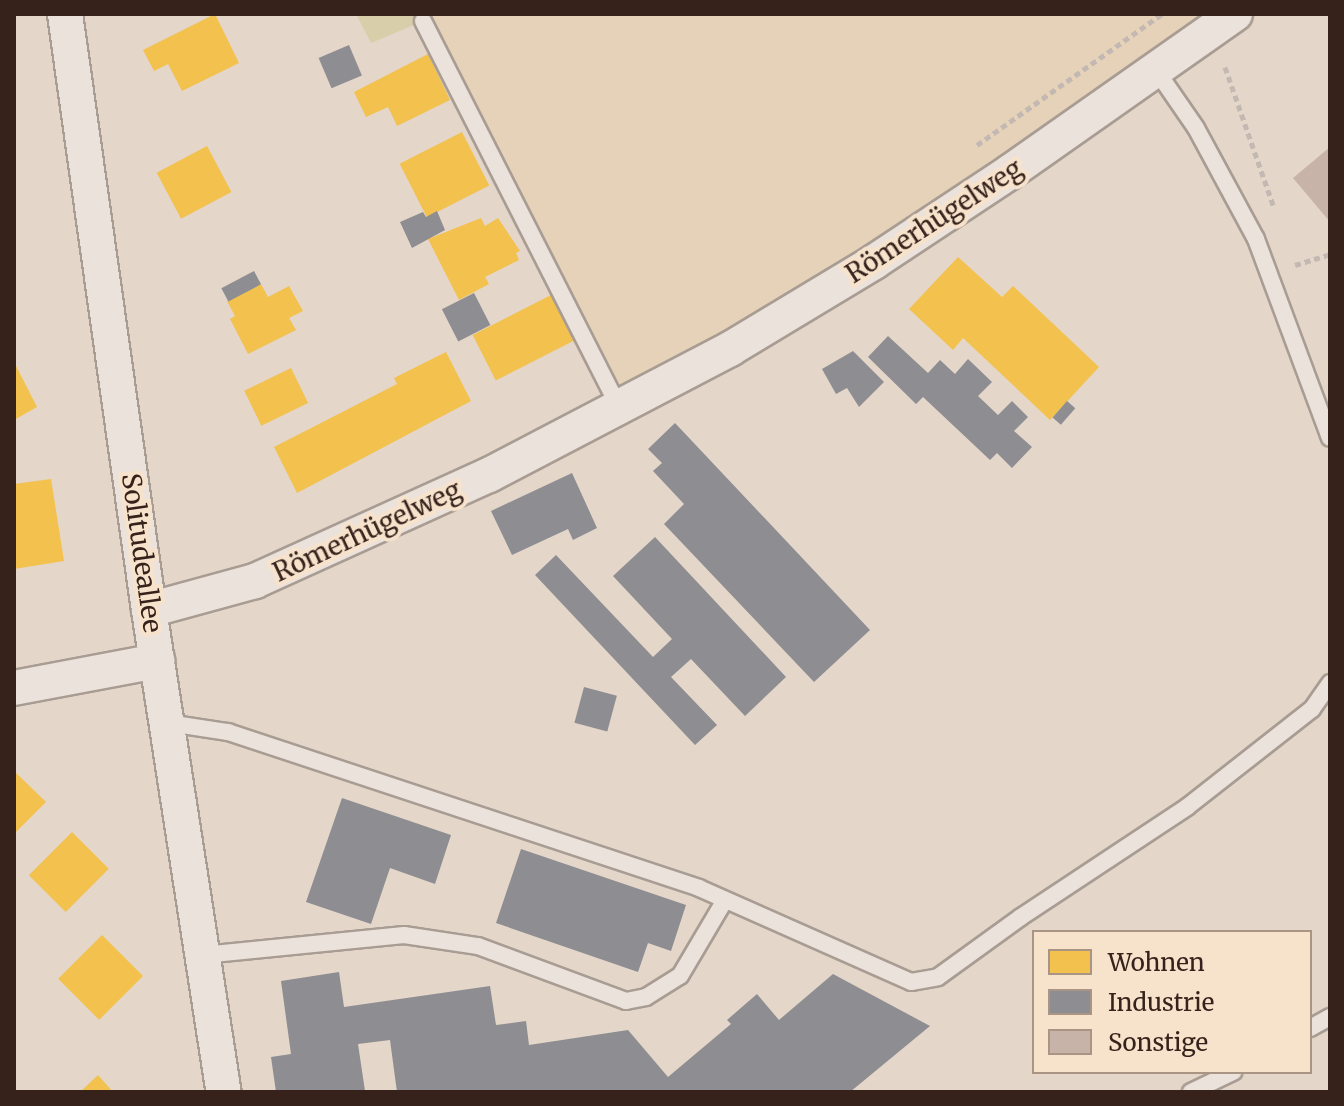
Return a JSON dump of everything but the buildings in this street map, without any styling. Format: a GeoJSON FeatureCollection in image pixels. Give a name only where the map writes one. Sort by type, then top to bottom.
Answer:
{"type":"FeatureCollection","features":[{"type":"Feature","properties":{"kind":"street","name":"Solitudeallee"},"geometry":{"type":"LineString","coordinates":[[65,14],[149,610],[224,1092]]}},
{"type":"Feature","properties":{"kind":"street","name":"Römerhügelweg"},"geometry":{"type":"LineString","coordinates":[[149,610],[255,581],[489,475],[730,349],[874,262],[1224,22]]}},
{"type":"Feature","properties":{"kind":"street"},"geometry":{"type":"LineString","coordinates":[[14,688],[157,661]]}},
{"type":"Feature","properties":{"kind":"lane"},"geometry":{"type":"LineString","coordinates":[[423,21],[619,408]]}},
{"type":"Feature","properties":{"kind":"lane"},"geometry":{"type":"LineString","coordinates":[[1156,70],[1196,128],[1256,239],[1330,438]]}},
{"type":"Feature","properties":{"kind":"lane"},"geometry":{"type":"LineString","coordinates":[[169,723],[228,732],[699,888],[911,982],[938,977],[1187,807],[1312,709],[1330,683]]}},
{"type":"Feature","properties":{"kind":"lane"},"geometry":{"type":"LineString","coordinates":[[203,955],[404,935],[478,946],[626,1001],[646,997],[680,976],[725,900]]}},
{"type":"Feature","properties":{"kind":"lane"},"geometry":{"type":"LineString","coordinates":[[1312,1027],[1330,1017]]}},
{"type":"Feature","properties":{"kind":"lane"},"geometry":{"type":"LineString","coordinates":[[1191,1092],[1229,1074]]}},
{"type":"Feature","properties":{"kind":"path"},"geometry":{"type":"LineString","coordinates":[[1224,22],[1279,221]]}},
{"type":"Feature","properties":{"kind":"path"},"geometry":{"type":"LineString","coordinates":[[1289,251],[1298,281]]}},
{"type":"Feature","properties":{"kind":"path"},"geometry":{"type":"LineString","coordinates":[[1294,265],[1330,254]]}},
{"type":"Feature","properties":{"kind":"shaded area"},"geometry":{"type":"Polygon","coordinates":[[[356,14],[420,14],[423,21],[371,43],[356,14]]]}},
{"type":"Feature","properties":{"kind":"shaded area"},"geometry":{"type":"Polygon","coordinates":[[[420,14],[1235,14],[619,408],[420,14]]]}}]}
